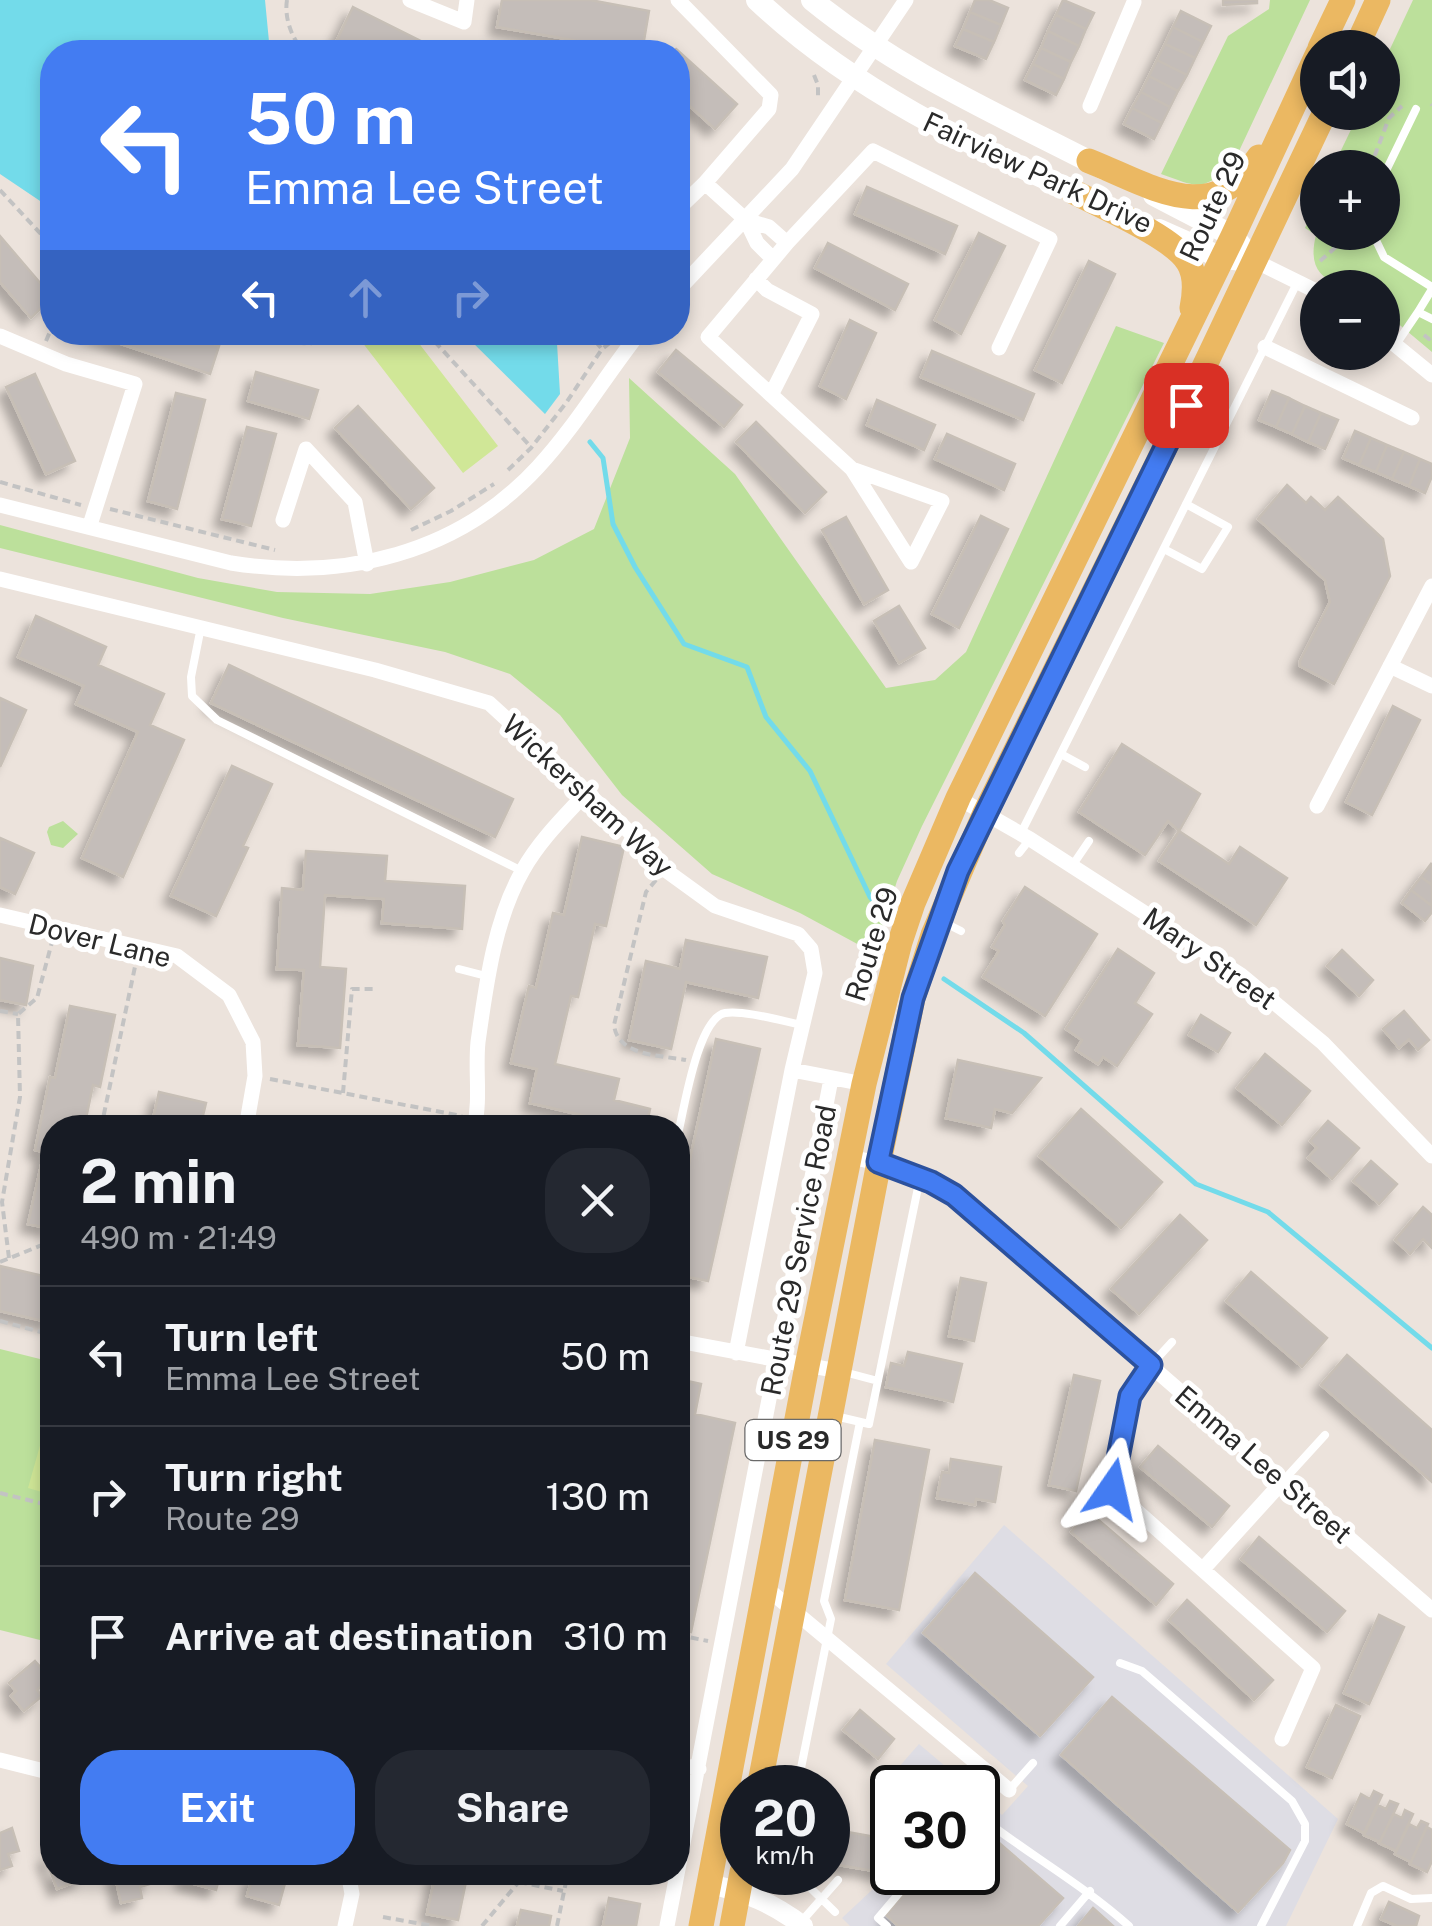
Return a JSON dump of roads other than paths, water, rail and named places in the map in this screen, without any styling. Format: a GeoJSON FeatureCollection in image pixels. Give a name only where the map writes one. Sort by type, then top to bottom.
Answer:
{"type":"FeatureCollection","features":[{"type":"Feature","properties":{"kind":"main road","name":"Fairview Park Drive"},"geometry":{"type":"LineString","coordinates":[[757,0],[854,79],[938,126],[1072,191],[1227,247]]}},
{"type":"Feature","properties":{"kind":"main road","name":"Fairview Park Drive"},"geometry":{"type":"LineString","coordinates":[[812,0],[875,48],[1089,161],[1255,261]]}},
{"type":"Feature","properties":{"kind":"main road","name":"Route 29"},"geometry":{"type":"LineString","coordinates":[[1329,30],[1343,0]]}},
{"type":"Feature","properties":{"kind":"main road"},"geometry":{"type":"LineString","coordinates":[[1364,30],[1378,0]]}},
{"type":"Feature","properties":{"kind":"main road","name":"Route 29"},"geometry":{"type":"LineString","coordinates":[[700,1926],[864,1084],[904,929],[958,798],[1227,247],[1300,88]]}},
{"type":"Feature","properties":{"kind":"main road"},"geometry":{"type":"LineString","coordinates":[[1089,161],[1174,194],[1201,199],[1214,196],[1242,180],[1289,110]]}},
{"type":"Feature","properties":{"kind":"main road","name":"Route 29"},"geometry":{"type":"LineString","coordinates":[[763,1765],[913,998],[950,926],[985,813],[1317,130]]}},
{"type":"Feature","properties":{"kind":"main road"},"geometry":{"type":"LineString","coordinates":[[1072,191],[1176,248],[1190,263],[1195,291],[1185,334]]}},
{"type":"Feature","properties":{"kind":"main road"},"geometry":{"type":"LineString","coordinates":[[732,1926],[738,1895]]}},
{"type":"Feature","properties":{"kind":"street"},"geometry":{"type":"LineString","coordinates":[[410,0],[464,22],[467,0]]}},
{"type":"Feature","properties":{"kind":"street"},"geometry":{"type":"LineString","coordinates":[[678,0],[771,96],[769,109],[690,197]]}},
{"type":"Feature","properties":{"kind":"street"},"geometry":{"type":"LineString","coordinates":[[690,278],[812,144],[906,0]]}},
{"type":"Feature","properties":{"kind":"street"},"geometry":{"type":"LineString","coordinates":[[1090,106],[1135,1]]}},
{"type":"Feature","properties":{"kind":"street"},"geometry":{"type":"LineString","coordinates":[[852,469],[942,501],[911,562],[852,469],[708,338],[787,242],[873,151],[1050,239],[999,348]]}},
{"type":"Feature","properties":{"kind":"street"},"geometry":{"type":"LineString","coordinates":[[706,182],[746,220],[757,242],[772,259]]}},
{"type":"Feature","properties":{"kind":"street"},"geometry":{"type":"LineString","coordinates":[[746,220],[769,227],[787,242]]}},
{"type":"Feature","properties":{"kind":"street"},"geometry":{"type":"LineString","coordinates":[[1255,261],[1298,280]]}},
{"type":"Feature","properties":{"kind":"street"},"geometry":{"type":"LineString","coordinates":[[756,279],[812,314],[771,395]]}},
{"type":"Feature","properties":{"kind":"street"},"geometry":{"type":"LineString","coordinates":[[0,336],[66,364],[135,384],[90,526]]}},
{"type":"Feature","properties":{"kind":"street"},"geometry":{"type":"LineString","coordinates":[[0,504],[230,563],[303,571],[367,564],[413,551],[454,533],[511,494],[543,461],[630,345]]}},
{"type":"Feature","properties":{"kind":"street"},"geometry":{"type":"LineString","coordinates":[[1265,347],[1412,418]]}},
{"type":"Feature","properties":{"kind":"street"},"geometry":{"type":"LineString","coordinates":[[1400,347],[1432,375]]}},
{"type":"Feature","properties":{"kind":"street"},"geometry":{"type":"LineString","coordinates":[[283,520],[306,449],[356,502],[367,564]]}},
{"type":"Feature","properties":{"kind":"street","name":"Wickersham Way"},"geometry":{"type":"LineString","coordinates":[[0,580],[375,670],[489,702],[664,869],[714,906],[798,934],[811,949],[815,973],[736,1353]]}},
{"type":"Feature","properties":{"kind":"street"},"geometry":{"type":"LineString","coordinates":[[1318,806],[1432,586]]}},
{"type":"Feature","properties":{"kind":"street"},"geometry":{"type":"LineString","coordinates":[[1390,666],[1432,686]]}},
{"type":"Feature","properties":{"kind":"street"},"geometry":{"type":"LineString","coordinates":[[475,1115],[478,1046],[500,926],[522,871],[548,833],[587,792]]}},
{"type":"Feature","properties":{"kind":"street","name":"Mary Street"},"geometry":{"type":"LineString","coordinates":[[958,798],[1026,836],[1190,948],[1242,975],[1323,1043],[1432,1156]]}},
{"type":"Feature","properties":{"kind":"street","name":"Dover Lane"},"geometry":{"type":"LineString","coordinates":[[0,916],[177,956],[230,994],[253,1042],[255,1076],[248,1115]]}},
{"type":"Feature","properties":{"kind":"street"},"geometry":{"type":"LineString","coordinates":[[792,1070],[831,1079]]}},
{"type":"Feature","properties":{"kind":"street","name":"Route 29 Service Road"},"geometry":{"type":"LineString","coordinates":[[690,1814],[831,1079],[864,1084]]}},
{"type":"Feature","properties":{"kind":"street","name":"Emma Lee Street"},"geometry":{"type":"LineString","coordinates":[[850,1157],[878,1162],[954,1195],[1432,1610]]}},
{"type":"Feature","properties":{"kind":"street"},"geometry":{"type":"LineString","coordinates":[[690,1343],[838,1371]]}},
{"type":"Feature","properties":{"kind":"street"},"geometry":{"type":"LineString","coordinates":[[1151,1365],[1130,1396],[1112,1489],[1313,1668],[1282,1739]]}},
{"type":"Feature","properties":{"kind":"street"},"geometry":{"type":"LineString","coordinates":[[1204,1568],[1283,1481]]}},
{"type":"Feature","properties":{"kind":"street"},"geometry":{"type":"LineString","coordinates":[[766,1587],[1009,1790]]}},
{"type":"Feature","properties":{"kind":"street"},"geometry":{"type":"LineString","coordinates":[[0,1760],[40,1771]]}},
{"type":"Feature","properties":{"kind":"street"},"geometry":{"type":"LineString","coordinates":[[690,1767],[699,1769]]}},
{"type":"Feature","properties":{"kind":"street"},"geometry":{"type":"LineString","coordinates":[[690,1877],[709,1884],[720,1883]]}},
{"type":"Feature","properties":{"kind":"street"},"geometry":{"type":"LineString","coordinates":[[346,1926],[351,1885]]}},
{"type":"Feature","properties":{"kind":"street","name":"Route 29 Service Road"},"geometry":{"type":"LineString","coordinates":[[667,1926],[676,1885]]}},
{"type":"Feature","properties":{"kind":"street"},"geometry":{"type":"LineString","coordinates":[[761,1895],[802,1924]]}},
{"type":"Feature","properties":{"kind":"lane"},"geometry":{"type":"LineString","coordinates":[[1396,150],[1416,109]]}},
{"type":"Feature","properties":{"kind":"lane"},"geometry":{"type":"LineString","coordinates":[[1380,250],[1384,258],[1432,288],[1418,312],[1400,329]]}},
{"type":"Feature","properties":{"kind":"lane"},"geometry":{"type":"LineString","coordinates":[[1019,853],[1061,754],[1298,280]]}},
{"type":"Feature","properties":{"kind":"lane"},"geometry":{"type":"LineString","coordinates":[[1418,312],[1432,319]]}},
{"type":"Feature","properties":{"kind":"lane"},"geometry":{"type":"LineString","coordinates":[[1164,549],[1202,570],[1228,527],[1186,504]]}},
{"type":"Feature","properties":{"kind":"lane"},"geometry":{"type":"LineString","coordinates":[[201,627],[191,678],[192,696],[216,720],[522,871]]}},
{"type":"Feature","properties":{"kind":"lane"},"geometry":{"type":"LineString","coordinates":[[1061,754],[1085,767]]}},
{"type":"Feature","properties":{"kind":"lane"},"geometry":{"type":"LineString","coordinates":[[1072,866],[1088,841]]}},
{"type":"Feature","properties":{"kind":"lane"},"geometry":{"type":"LineString","coordinates":[[459,969],[490,978]]}},
{"type":"Feature","properties":{"kind":"lane"},"geometry":{"type":"LineString","coordinates":[[683,1115],[708,1025],[715,1016],[728,1012],[802,1025]]}},
{"type":"Feature","properties":{"kind":"lane"},"geometry":{"type":"LineString","coordinates":[[830,1415],[869,1424],[920,1178]]}},
{"type":"Feature","properties":{"kind":"lane"},"geometry":{"type":"LineString","coordinates":[[1151,1365],[1172,1342]]}},
{"type":"Feature","properties":{"kind":"lane"},"geometry":{"type":"LineString","coordinates":[[838,1371],[878,1381]]}},
{"type":"Feature","properties":{"kind":"lane"},"geometry":{"type":"LineString","coordinates":[[802,1765],[831,1619],[824,1600],[860,1422]]}},
{"type":"Feature","properties":{"kind":"lane"},"geometry":{"type":"LineString","coordinates":[[1283,1481],[1325,1435]]}},
{"type":"Feature","properties":{"kind":"lane"},"geometry":{"type":"LineString","coordinates":[[816,1492],[845,1498]]}},
{"type":"Feature","properties":{"kind":"lane"},"geometry":{"type":"LineString","coordinates":[[1120,1663],[1142,1671],[1292,1801],[1298,1812],[1306,1842],[1261,1926]]}},
{"type":"Feature","properties":{"kind":"lane"},"geometry":{"type":"LineString","coordinates":[[1009,1790],[1033,1762]]}},
{"type":"Feature","properties":{"kind":"lane"},"geometry":{"type":"LineString","coordinates":[[1000,1832],[1090,1891],[1129,1926]]}},
{"type":"Feature","properties":{"kind":"lane"},"geometry":{"type":"LineString","coordinates":[[1357,1926],[1371,1893],[1383,1886],[1411,1899],[1432,1898]]}},
{"type":"Feature","properties":{"kind":"lane"},"geometry":{"type":"LineString","coordinates":[[1060,1926],[1090,1891]]}},
{"type":"Feature","properties":{"kind":"lane"},"geometry":{"type":"LineString","coordinates":[[819,1895],[835,1912]]}},
{"type":"Feature","properties":{"kind":"lane"},"geometry":{"type":"LineString","coordinates":[[802,1924],[825,1895]]}},
{"type":"Feature","properties":{"kind":"lane"},"geometry":{"type":"LineString","coordinates":[[886,1926],[878,1918],[897,1895]]}},
{"type":"Feature","properties":{"kind":"water"},"geometry":{"type":"Polygon","coordinates":[[[0,0],[265,0],[269,40],[40,40],[40,201],[0,174],[0,0]]]}},
{"type":"Feature","properties":{"kind":"water"},"geometry":{"type":"Polygon","coordinates":[[[475,345],[557,345],[560,394],[545,414],[475,345]]]}},
{"type":"Feature","properties":{"kind":"waterway"},"geometry":{"type":"LineString","coordinates":[[590,442],[603,458],[613,524],[635,567],[684,644],[747,667],[766,717],[810,771],[870,897],[878,906]]}},
{"type":"Feature","properties":{"kind":"waterway"},"geometry":{"type":"LineString","coordinates":[[944,979],[1024,1033],[1196,1184],[1268,1212],[1432,1348]]}}]}
